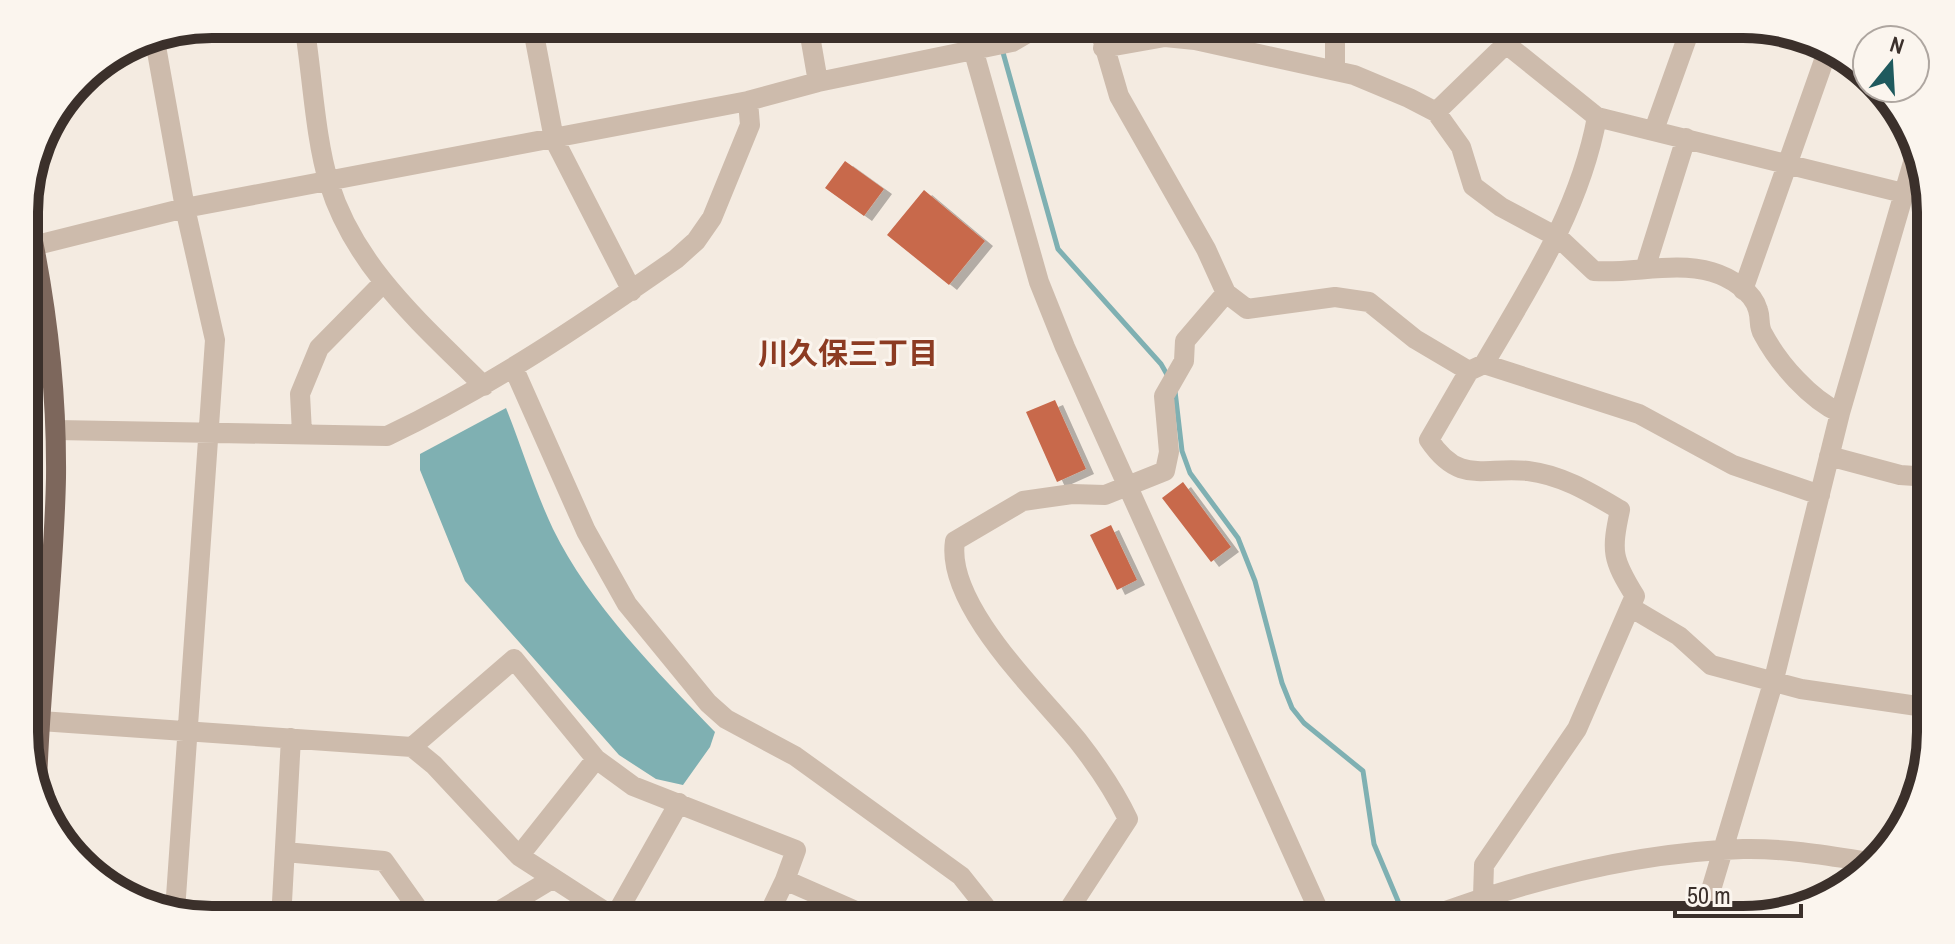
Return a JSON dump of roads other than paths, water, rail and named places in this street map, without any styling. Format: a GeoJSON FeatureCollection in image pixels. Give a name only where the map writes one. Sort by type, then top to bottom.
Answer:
{"type":"FeatureCollection","features":[{"type":"Feature","properties":{"kind":"main road"},"geometry":{"type":"LineString","coordinates":[[38,278],[46,309],[56,430],[56,481],[38,660]]}},
{"type":"Feature","properties":{"kind":"street"},"geometry":{"type":"LineString","coordinates":[[306,38],[328,181],[347,229],[382,284],[484,386]]}},
{"type":"Feature","properties":{"kind":"street"},"geometry":{"type":"LineString","coordinates":[[535,38],[554,139],[632,291]]}},
{"type":"Feature","properties":{"kind":"street"},"geometry":{"type":"LineString","coordinates":[[810,38],[818,82]]}},
{"type":"Feature","properties":{"kind":"street"},"geometry":{"type":"LineString","coordinates":[[975,38],[982,48],[1039,282],[1127,487],[1317,906]]}},
{"type":"Feature","properties":{"kind":"street"},"geometry":{"type":"LineString","coordinates":[[38,244],[185,208],[748,101],[818,82],[1012,42],[1019,38]]}},
{"type":"Feature","properties":{"kind":"street"},"geometry":{"type":"LineString","coordinates":[[1101,38],[1119,96],[1206,249],[1226,293],[1247,309],[1335,297],[1369,302],[1415,339],[1477,368],[1639,414],[1733,465],[1820,495]]}},
{"type":"Feature","properties":{"kind":"street"},"geometry":{"type":"LineString","coordinates":[[1103,48],[1159,38]]}},
{"type":"Feature","properties":{"kind":"street"},"geometry":{"type":"LineString","coordinates":[[1170,38],[1335,71],[1367,81],[1436,112],[1461,147],[1473,186],[1501,207],[1559,238],[1594,271],[1709,271],[1729,278],[1758,309],[1760,330],[1769,344],[1818,401],[1840,413]]}},
{"type":"Feature","properties":{"kind":"street"},"geometry":{"type":"LineString","coordinates":[[1335,38],[1335,71]]}},
{"type":"Feature","properties":{"kind":"street"},"geometry":{"type":"LineString","coordinates":[[1501,38],[1597,117],[1903,193]]}},
{"type":"Feature","properties":{"kind":"street"},"geometry":{"type":"LineString","coordinates":[[1654,130],[1687,38]]}},
{"type":"Feature","properties":{"kind":"street"},"geometry":{"type":"LineString","coordinates":[[1436,112],[1506,44]]}},
{"type":"Feature","properties":{"kind":"street"},"geometry":{"type":"LineString","coordinates":[[156,47],[185,208],[215,340],[176,902]]}},
{"type":"Feature","properties":{"kind":"street"},"geometry":{"type":"LineString","coordinates":[[1743,290],[1825,59]]}},
{"type":"Feature","properties":{"kind":"street"},"geometry":{"type":"LineString","coordinates":[[56,430],[387,436],[514,369],[632,291],[696,241],[712,218],[750,125],[748,101]]}},
{"type":"Feature","properties":{"kind":"street"},"geometry":{"type":"LineString","coordinates":[[1483,896],[1484,865],[1577,729],[1635,596],[1615,564],[1612,547],[1620,510],[1578,485],[1528,471],[1478,473],[1458,469],[1437,453],[1429,440],[1559,238],[1590,157],[1597,117]]}},
{"type":"Feature","properties":{"kind":"street"},"geometry":{"type":"LineString","coordinates":[[1645,269],[1686,138]]}},
{"type":"Feature","properties":{"kind":"street"},"geometry":{"type":"LineString","coordinates":[[1706,906],[1773,683],[1840,413],[1911,167]]}},
{"type":"Feature","properties":{"kind":"street"},"geometry":{"type":"LineString","coordinates":[[302,433],[300,394],[319,348],[382,284]]}},
{"type":"Feature","properties":{"kind":"street"},"geometry":{"type":"LineString","coordinates":[[1071,906],[1128,819],[1079,743],[992,640],[952,559],[955,541],[1023,501],[1072,494],[1105,495],[1165,471],[1169,452],[1164,396],[1184,361],[1185,341],[1226,293]]}},
{"type":"Feature","properties":{"kind":"street"},"geometry":{"type":"LineString","coordinates":[[514,369],[586,531],[627,604],[708,703],[726,719],[795,756],[961,876],[985,906]]}},
{"type":"Feature","properties":{"kind":"street"},"geometry":{"type":"LineString","coordinates":[[1829,456],[1900,475],[1917,476]]}},
{"type":"Feature","properties":{"kind":"street"},"geometry":{"type":"LineString","coordinates":[[1630,607],[1679,636],[1711,665],[1773,683],[1917,706]]}},
{"type":"Feature","properties":{"kind":"street"},"geometry":{"type":"LineString","coordinates":[[412,747],[514,659],[596,759],[633,786],[796,850],[773,906]]}},
{"type":"Feature","properties":{"kind":"street"},"geometry":{"type":"LineString","coordinates":[[38,720],[412,747],[434,765],[519,856],[595,906]]}},
{"type":"Feature","properties":{"kind":"street"},"geometry":{"type":"LineString","coordinates":[[282,906],[291,738]]}},
{"type":"Feature","properties":{"kind":"street"},"geometry":{"type":"LineString","coordinates":[[519,856],[596,759]]}},
{"type":"Feature","properties":{"kind":"street"},"geometry":{"type":"LineString","coordinates":[[623,906],[679,803]]}},
{"type":"Feature","properties":{"kind":"street"},"geometry":{"type":"LineString","coordinates":[[1457,906],[1483,896],[1614,864],[1722,850],[1815,854],[1860,861]]}},
{"type":"Feature","properties":{"kind":"street"},"geometry":{"type":"LineString","coordinates":[[285,852],[384,861],[416,906]]}},
{"type":"Feature","properties":{"kind":"street"},"geometry":{"type":"LineString","coordinates":[[507,906],[552,879]]}},
{"type":"Feature","properties":{"kind":"street"},"geometry":{"type":"LineString","coordinates":[[785,880],[844,906]]}},
{"type":"Feature","properties":{"kind":"water"},"geometry":{"type":"Polygon","coordinates":[[[506,408],[546,515],[585,584],[626,636],[715,732],[710,747],[683,785],[656,779],[619,755],[465,581],[420,470],[420,454],[506,408]]]}},
{"type":"Feature","properties":{"kind":"waterway"},"geometry":{"type":"LineString","coordinates":[[1002,49],[1058,249],[1161,364],[1169,378]]}},
{"type":"Feature","properties":{"kind":"waterway"},"geometry":{"type":"LineString","coordinates":[[1175,391],[1182,451],[1190,473],[1238,538],[1255,581],[1282,683],[1292,708],[1304,723],[1363,771],[1374,844],[1400,906]]}},
{"type":"Feature","properties":{"kind":"district","name":"川久保三丁目"},"geometry":{"type":"Point","coordinates":[848,353]}}]}
